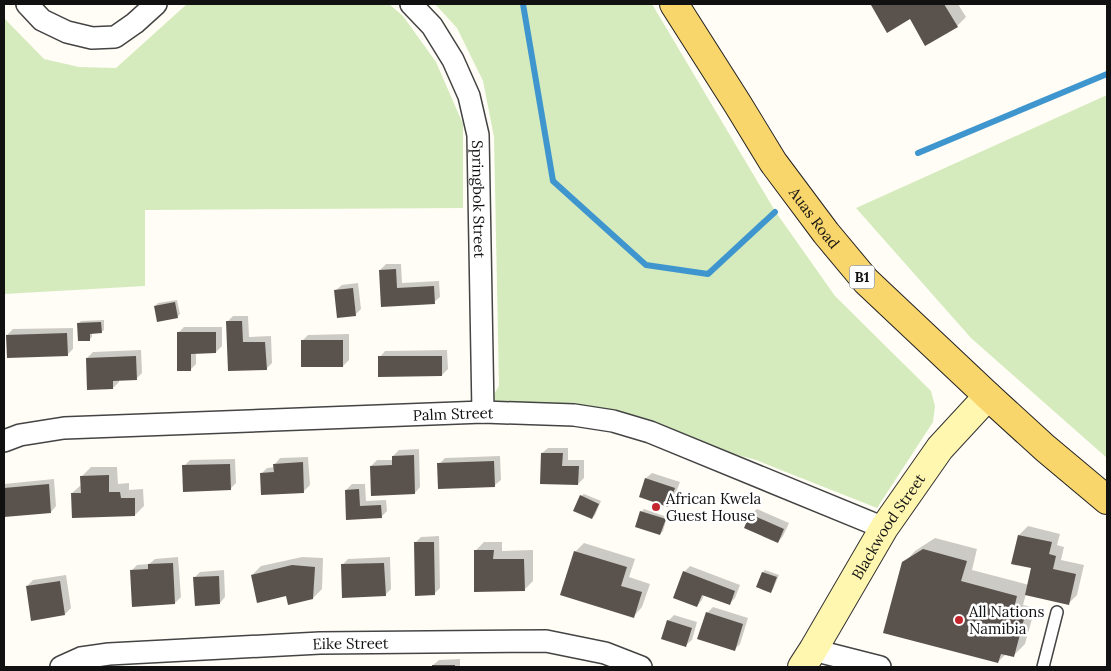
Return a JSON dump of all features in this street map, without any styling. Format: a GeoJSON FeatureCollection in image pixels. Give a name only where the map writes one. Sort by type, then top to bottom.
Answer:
{"type":"FeatureCollection","features":[{"type":"Feature","properties":{"kind":"main road","name":"Auas Road"},"geometry":{"type":"LineString","coordinates":[[674,4],[733,95],[773,162],[826,233],[866,281],[1045,448],[1107,500]]}},
{"type":"Feature","properties":{"kind":"street"},"geometry":{"type":"LineString","coordinates":[[27,4],[42,20],[67,32],[92,38],[115,37],[135,23],[156,4]]}},
{"type":"Feature","properties":{"kind":"street","name":"Springbok Street"},"geometry":{"type":"LineString","coordinates":[[411,4],[432,26],[454,60],[469,96],[478,135],[483,412]]}},
{"type":"Feature","properties":{"kind":"street","name":"Blackwood Street"},"geometry":{"type":"LineString","coordinates":[[808,658],[884,528],[940,448],[988,396]]}},
{"type":"Feature","properties":{"kind":"street","name":"Palm Street"},"geometry":{"type":"LineString","coordinates":[[4,441],[20,435],[64,428],[483,412],[574,415],[613,421],[659,436],[884,528]]}},
{"type":"Feature","properties":{"kind":"street","name":"Eike Street"},"geometry":{"type":"LineString","coordinates":[[61,667],[82,658],[109,654],[320,643],[546,641],[605,653],[641,667]]}},
{"type":"Feature","properties":{"kind":"street"},"geometry":{"type":"LineString","coordinates":[[808,658],[880,667]]}},
{"type":"Feature","properties":{"kind":"lane"},"geometry":{"type":"LineString","coordinates":[[1043,667],[1057,612]]}},
{"type":"Feature","properties":{"kind":"green space"},"geometry":{"type":"Polygon","coordinates":[[[187,4],[389,4],[403,16],[436,62],[463,124],[463,208],[145,210],[145,286],[4,294],[4,18],[44,59],[79,67],[116,68],[187,4]]]}},
{"type":"Feature","properties":{"kind":"green space"},"geometry":{"type":"Polygon","coordinates":[[[435,4],[652,4],[775,211],[835,296],[931,391],[935,406],[933,422],[877,508],[756,460],[650,432],[483,412],[499,386],[494,137],[483,81],[457,28],[435,4]]]}},
{"type":"Feature","properties":{"kind":"green space"},"geometry":{"type":"Polygon","coordinates":[[[1107,95],[1107,458],[971,338],[856,208],[1107,95]]]}},
{"type":"Feature","properties":{"kind":"building"},"geometry":{"type":"Polygon","coordinates":[[[944,4],[958,27],[925,46],[910,19],[887,33],[871,5],[944,4]]]}},
{"type":"Feature","properties":{"kind":"building"},"geometry":{"type":"Polygon","coordinates":[[[396,269],[397,288],[434,286],[435,304],[381,307],[379,270],[396,269]]]}},
{"type":"Feature","properties":{"kind":"building"},"geometry":{"type":"Polygon","coordinates":[[[353,288],[356,316],[337,318],[334,290],[353,288]]]}},
{"type":"Feature","properties":{"kind":"building"},"geometry":{"type":"Polygon","coordinates":[[[175,302],[178,318],[157,322],[154,306],[175,302]]]}},
{"type":"Feature","properties":{"kind":"building"},"geometry":{"type":"Polygon","coordinates":[[[226,321],[242,321],[243,342],[265,342],[267,370],[228,371],[226,321]]]}},
{"type":"Feature","properties":{"kind":"building"},"geometry":{"type":"Polygon","coordinates":[[[101,322],[102,333],[90,334],[90,341],[78,341],[77,323],[101,322]]]}},
{"type":"Feature","properties":{"kind":"building"},"geometry":{"type":"Polygon","coordinates":[[[177,332],[216,332],[216,353],[191,354],[191,371],[177,371],[177,332]]]}},
{"type":"Feature","properties":{"kind":"building"},"geometry":{"type":"Polygon","coordinates":[[[67,333],[68,356],[7,358],[6,335],[67,333]]]}},
{"type":"Feature","properties":{"kind":"building"},"geometry":{"type":"Polygon","coordinates":[[[301,340],[343,340],[343,367],[301,367],[301,340]]]}},
{"type":"Feature","properties":{"kind":"building"},"geometry":{"type":"Polygon","coordinates":[[[136,356],[137,380],[113,381],[113,389],[87,390],[86,358],[136,356]]]}},
{"type":"Feature","properties":{"kind":"building"},"geometry":{"type":"Polygon","coordinates":[[[378,356],[442,356],[442,376],[378,377],[378,356]]]}},
{"type":"Feature","properties":{"kind":"building"},"geometry":{"type":"Polygon","coordinates":[[[541,453],[563,453],[562,466],[579,466],[578,485],[540,484],[541,453]]]}},
{"type":"Feature","properties":{"kind":"building"},"geometry":{"type":"Polygon","coordinates":[[[414,455],[415,494],[371,496],[370,466],[392,465],[392,456],[414,455]]]}},
{"type":"Feature","properties":{"kind":"building"},"geometry":{"type":"Polygon","coordinates":[[[494,461],[495,487],[438,489],[437,463],[494,461]]]}},
{"type":"Feature","properties":{"kind":"building"},"geometry":{"type":"Polygon","coordinates":[[[303,462],[304,493],[261,495],[260,473],[274,472],[273,464],[303,462]]]}},
{"type":"Feature","properties":{"kind":"building"},"geometry":{"type":"Polygon","coordinates":[[[230,464],[231,490],[183,492],[182,465],[230,464]]]}},
{"type":"Feature","properties":{"kind":"building"},"geometry":{"type":"Polygon","coordinates":[[[109,475],[109,492],[120,492],[121,498],[135,498],[135,516],[72,518],[71,493],[81,493],[80,476],[109,475]]]}},
{"type":"Feature","properties":{"kind":"building"},"geometry":{"type":"Polygon","coordinates":[[[645,478],[675,488],[668,507],[639,497],[645,478]]]}},
{"type":"Feature","properties":{"kind":"building"},"geometry":{"type":"Polygon","coordinates":[[[49,484],[51,513],[4,517],[4,488],[49,484]]]}},
{"type":"Feature","properties":{"kind":"building"},"geometry":{"type":"Polygon","coordinates":[[[359,489],[360,506],[381,505],[382,518],[346,520],[345,490],[359,489]]]}},
{"type":"Feature","properties":{"kind":"building"},"geometry":{"type":"Polygon","coordinates":[[[580,495],[599,504],[592,519],[573,511],[580,495]]]}},
{"type":"Feature","properties":{"kind":"building"},"geometry":{"type":"Polygon","coordinates":[[[640,511],[666,519],[660,535],[635,527],[640,511]]]}},
{"type":"Feature","properties":{"kind":"building"},"geometry":{"type":"Polygon","coordinates":[[[750,514],[784,529],[778,543],[744,528],[750,514]]]}},
{"type":"Feature","properties":{"kind":"building"},"geometry":{"type":"Polygon","coordinates":[[[1018,535],[1052,542],[1049,554],[1056,556],[1053,569],[1076,574],[1069,605],[1025,595],[1031,568],[1011,564],[1018,535]]]}},
{"type":"Feature","properties":{"kind":"building"},"geometry":{"type":"Polygon","coordinates":[[[414,542],[434,542],[435,595],[415,596],[414,542]]]}},
{"type":"Feature","properties":{"kind":"building"},"geometry":{"type":"Polygon","coordinates":[[[923,549],[967,561],[961,581],[1017,596],[1012,616],[1024,619],[1014,657],[1001,654],[998,663],[883,633],[902,562],[923,549]]]}},
{"type":"Feature","properties":{"kind":"building"},"geometry":{"type":"Polygon","coordinates":[[[474,550],[494,550],[493,559],[524,559],[525,591],[474,592],[474,550]]]}},
{"type":"Feature","properties":{"kind":"building"},"geometry":{"type":"Polygon","coordinates":[[[574,551],[627,567],[621,586],[642,592],[634,618],[560,595],[574,551]]]}},
{"type":"Feature","properties":{"kind":"building"},"geometry":{"type":"Polygon","coordinates":[[[173,563],[175,604],[132,607],[130,570],[148,569],[148,564],[173,563]]]}},
{"type":"Feature","properties":{"kind":"building"},"geometry":{"type":"Polygon","coordinates":[[[384,563],[386,596],[342,598],[341,564],[384,563]]]}},
{"type":"Feature","properties":{"kind":"building"},"geometry":{"type":"Polygon","coordinates":[[[292,565],[315,567],[313,599],[288,605],[286,596],[257,603],[251,575],[292,565]]]}},
{"type":"Feature","properties":{"kind":"building"},"geometry":{"type":"Polygon","coordinates":[[[683,571],[735,591],[730,605],[702,595],[697,607],[673,598],[683,571]]]}},
{"type":"Feature","properties":{"kind":"building"},"geometry":{"type":"Polygon","coordinates":[[[762,572],[777,577],[771,593],[756,587],[762,572]]]}},
{"type":"Feature","properties":{"kind":"building"},"geometry":{"type":"Polygon","coordinates":[[[219,576],[220,604],[195,606],[193,577],[219,576]]]}},
{"type":"Feature","properties":{"kind":"building"},"geometry":{"type":"Polygon","coordinates":[[[60,581],[65,615],[31,621],[26,586],[60,581]]]}},
{"type":"Feature","properties":{"kind":"building"},"geometry":{"type":"Polygon","coordinates":[[[706,612],[743,624],[735,651],[697,639],[706,612]]]}},
{"type":"Feature","properties":{"kind":"building"},"geometry":{"type":"Polygon","coordinates":[[[667,620],[692,628],[686,647],[661,639],[667,620]]]}},
{"type":"Feature","properties":{"kind":"building"},"geometry":{"type":"Polygon","coordinates":[[[432,665],[455,665],[455,667],[432,667],[432,665]]]}},
{"type":"Feature","properties":{"kind":"waterway"},"geometry":{"type":"LineString","coordinates":[[523,4],[553,181],[646,265],[708,274],[775,212]]}},
{"type":"Feature","properties":{"kind":"waterway"},"geometry":{"type":"LineString","coordinates":[[918,153],[1107,74]]}},
{"type":"Feature","properties":{"kind":"place","name":"African Kwela Guest House"},"geometry":{"type":"Point","coordinates":[656,507]}},
{"type":"Feature","properties":{"kind":"place","name":"All Nations Namibia"},"geometry":{"type":"Point","coordinates":[959,620]}}]}
